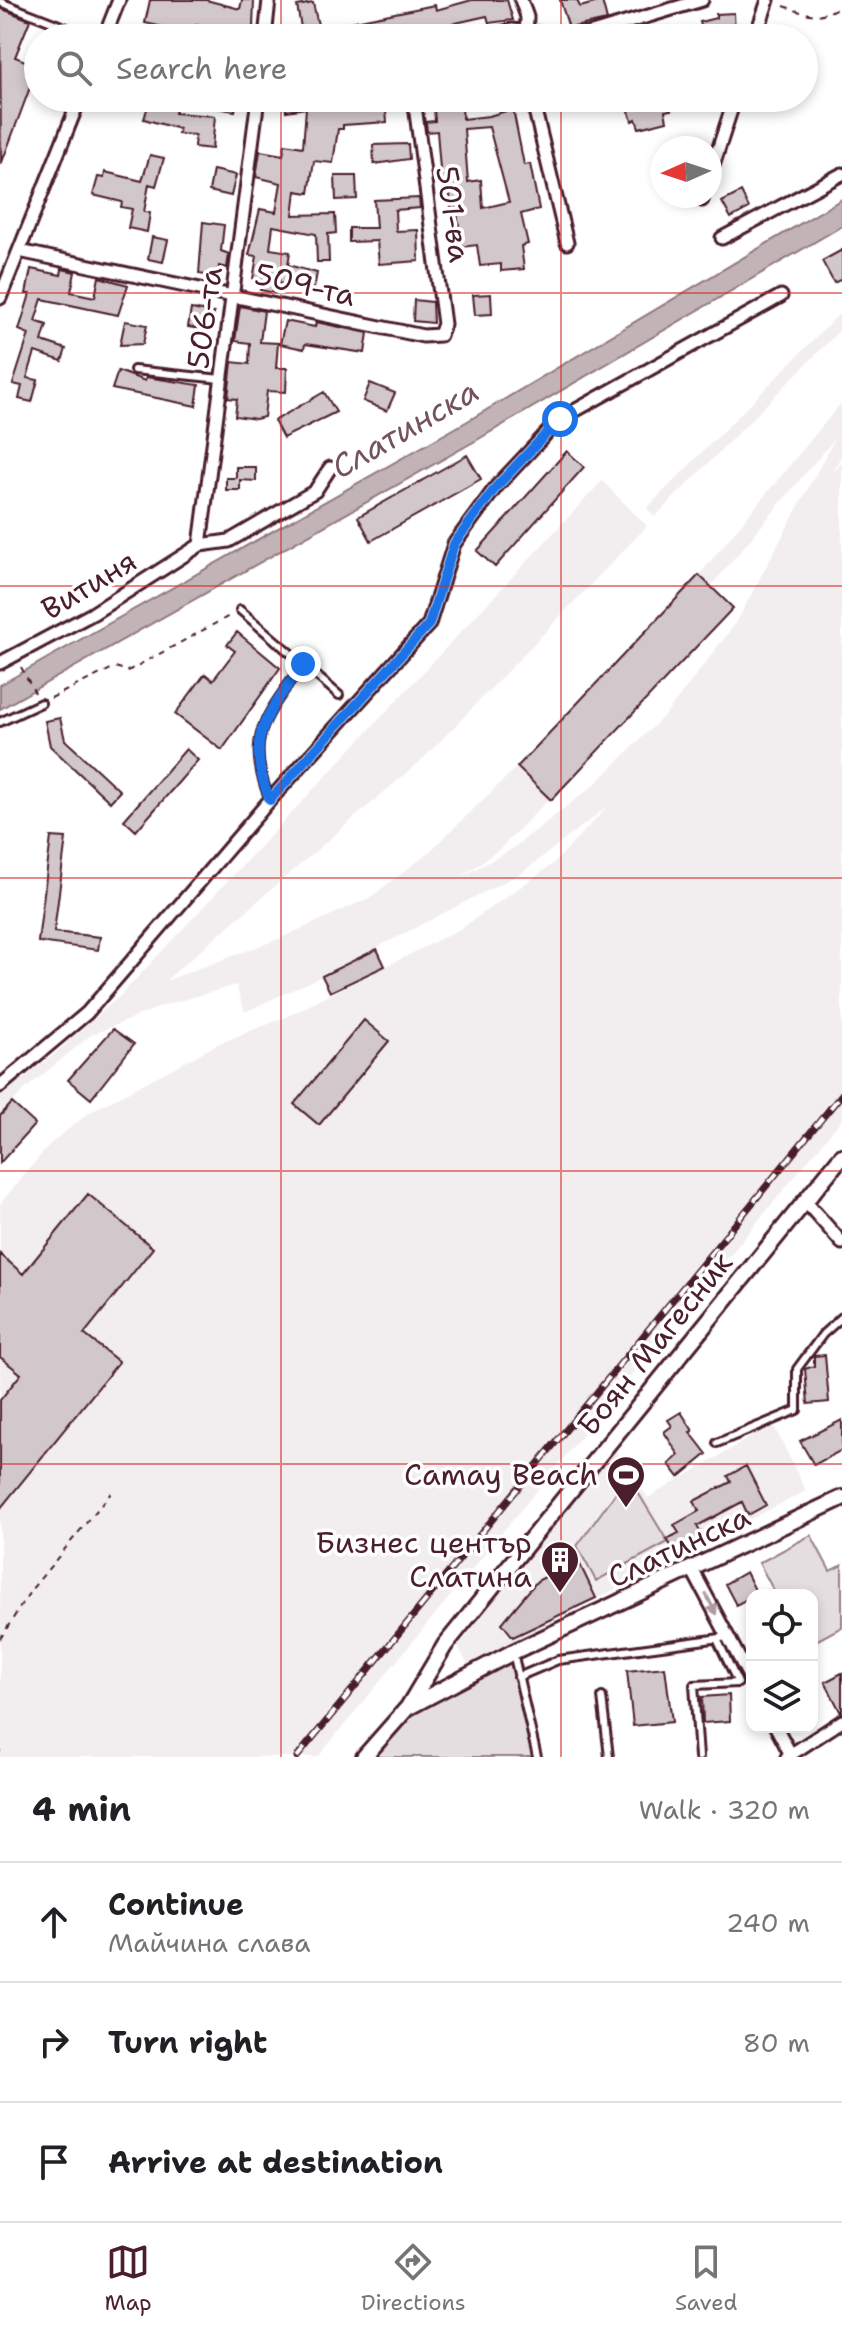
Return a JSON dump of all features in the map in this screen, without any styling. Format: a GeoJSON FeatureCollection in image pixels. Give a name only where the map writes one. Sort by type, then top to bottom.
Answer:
{"type":"FeatureCollection","features":[{"type":"Feature","properties":{"kind":"street"},"geometry":{"type":"LineString","coordinates":[[110,24],[119,0]]}},
{"type":"Feature","properties":{"kind":"street"},"geometry":{"type":"LineString","coordinates":[[266,24],[269,0]]}},
{"type":"Feature","properties":{"kind":"street"},"geometry":{"type":"LineString","coordinates":[[521,0],[525,24]]}},
{"type":"Feature","properties":{"kind":"street"},"geometry":{"type":"LineString","coordinates":[[622,24],[702,0]]}},
{"type":"Feature","properties":{"kind":"street"},"geometry":{"type":"LineString","coordinates":[[760,24],[768,0]]}},
{"type":"Feature","properties":{"kind":"street"},"geometry":{"type":"LineString","coordinates":[[0,296],[74,112]]}},
{"type":"Feature","properties":{"kind":"street","name":"506-та"},"geometry":{"type":"LineString","coordinates":[[200,545],[256,112]]}},
{"type":"Feature","properties":{"kind":"street","name":"501-ва"},"geometry":{"type":"LineString","coordinates":[[416,112],[444,324],[440,335]]}},
{"type":"Feature","properties":{"kind":"street"},"geometry":{"type":"LineString","coordinates":[[535,112],[567,243]]}},
{"type":"Feature","properties":{"kind":"street"},"geometry":{"type":"LineString","coordinates":[[722,138],[730,112]]}},
{"type":"Feature","properties":{"kind":"street"},"geometry":{"type":"LineString","coordinates":[[722,238],[842,174]]}},
{"type":"Feature","properties":{"kind":"street","name":"509-та"},"geometry":{"type":"LineString","coordinates":[[19,251],[233,293],[423,336],[440,335]]}},
{"type":"Feature","properties":{"kind":"street"},"geometry":{"type":"LineString","coordinates":[[0,1086],[87,1013],[270,800],[429,624],[454,544],[496,487],[560,419],[781,296]]}},
{"type":"Feature","properties":{"kind":"street","name":"Витиня"},"geometry":{"type":"LineString","coordinates":[[0,663],[92,614],[200,545],[229,541],[315,491],[330,468]]}},
{"type":"Feature","properties":{"kind":"street","name":"Боян Магесник"},"geometry":{"type":"LineString","coordinates":[[364,1757],[408,1707],[445,1645],[842,1156]]}},
{"type":"Feature","properties":{"kind":"street"},"geometry":{"type":"LineString","coordinates":[[805,1201],[842,1243]]}},
{"type":"Feature","properties":{"kind":"street","name":"Слатинска"},"geometry":{"type":"LineString","coordinates":[[408,1707],[513,1652],[693,1571],[842,1498]]}},
{"type":"Feature","properties":{"kind":"street"},"geometry":{"type":"LineString","coordinates":[[693,1571],[723,1639],[746,1669]]}},
{"type":"Feature","properties":{"kind":"street"},"geometry":{"type":"LineString","coordinates":[[779,1733],[789,1756],[842,1721]]}},
{"type":"Feature","properties":{"kind":"lane"},"geometry":{"type":"LineString","coordinates":[[0,2],[57,24]]}},
{"type":"Feature","properties":{"kind":"lane"},"geometry":{"type":"LineString","coordinates":[[134,370],[221,379]]}},
{"type":"Feature","properties":{"kind":"lane"},"geometry":{"type":"LineString","coordinates":[[240,610],[339,695]]}},
{"type":"Feature","properties":{"kind":"lane"},"geometry":{"type":"LineString","coordinates":[[270,800],[258,772],[257,745],[264,720],[303,664]]}},
{"type":"Feature","properties":{"kind":"lane"},"geometry":{"type":"LineString","coordinates":[[0,722],[41,703]]}},
{"type":"Feature","properties":{"kind":"lane"},"geometry":{"type":"LineString","coordinates":[[717,1443],[797,1410],[797,1369],[823,1334],[842,1317]]}},
{"type":"Feature","properties":{"kind":"lane"},"geometry":{"type":"LineString","coordinates":[[518,1677],[558,1660],[723,1639],[738,1683],[694,1685],[699,1757]]}},
{"type":"Feature","properties":{"kind":"lane"},"geometry":{"type":"LineString","coordinates":[[513,1652],[537,1757]]}},
{"type":"Feature","properties":{"kind":"lane"},"geometry":{"type":"LineString","coordinates":[[602,1697],[609,1757]]}},
{"type":"Feature","properties":{"kind":"path"},"geometry":{"type":"LineString","coordinates":[[784,6],[814,17],[829,14],[842,5]]}},
{"type":"Feature","properties":{"kind":"path"},"geometry":{"type":"LineString","coordinates":[[15,655],[41,703],[115,667],[128,671],[240,610]]}},
{"type":"Feature","properties":{"kind":"path"},"geometry":{"type":"LineString","coordinates":[[0,1639],[31,1590],[111,1493]]}},
{"type":"Feature","properties":{"kind":"path"},"geometry":{"type":"LineString","coordinates":[[0,1722],[0,1752]]}},
{"type":"Feature","properties":{"kind":"shaded area"},"geometry":{"type":"Polygon","coordinates":[[[842,199],[842,226],[477,440],[0,709],[0,685],[466,422],[842,199]]]}},
{"type":"Feature","properties":{"kind":"shaded area"},"geometry":{"type":"Polygon","coordinates":[[[842,311],[842,328],[655,517],[647,508],[842,311]]]}},
{"type":"Feature","properties":{"kind":"shaded area"},"geometry":{"type":"Polygon","coordinates":[[[842,402],[842,455],[831,474],[842,463],[842,1119],[318,1757],[0,1757],[0,1204],[50,1144],[90,1112],[218,1044],[286,1017],[462,928],[553,864],[608,806],[523,872],[322,976],[245,1012],[236,985],[165,1005],[91,1035],[23,1091],[0,1116],[0,1094],[51,1057],[121,995],[602,481],[647,526],[426,756],[165,981],[281,938],[371,897],[427,854],[517,767],[550,798],[501,848],[461,877],[512,849],[594,785],[666,714],[736,623],[835,438],[711,586],[699,575],[842,402]]]}},
{"type":"Feature","properties":{"kind":"shaded area"},"geometry":{"type":"Polygon","coordinates":[[[773,1424],[806,1491],[468,1665],[458,1646],[615,1450],[648,1498],[773,1424]]]}},
{"type":"Feature","properties":{"kind":"shaded area","name":"Camay Beach"},"geometry":{"type":"Polygon","coordinates":[[[628,1476],[668,1542],[596,1581],[577,1546],[628,1476]]]}},
{"type":"Feature","properties":{"kind":"shaded area"},"geometry":{"type":"Polygon","coordinates":[[[811,1535],[830,1571],[842,1565],[842,1627],[818,1640],[818,1589],[773,1589],[759,1563],[811,1535]]]}},
{"type":"Feature","properties":{"kind":"shaded area"},"geometry":{"type":"Polygon","coordinates":[[[513,1652],[537,1757],[364,1757],[408,1707],[513,1652]]]}},
{"type":"Feature","properties":{"kind":"building"},"geometry":{"type":"Polygon","coordinates":[[[150,0],[206,0],[240,9],[242,0],[254,0],[253,24],[145,23],[150,0]]]}},
{"type":"Feature","properties":{"kind":"building"},"geometry":{"type":"Polygon","coordinates":[[[472,0],[507,0],[513,20],[489,23],[487,16],[451,24],[340,24],[435,5],[436,10],[472,0]]]}},
{"type":"Feature","properties":{"kind":"building"},"geometry":{"type":"Polygon","coordinates":[[[560,0],[577,0],[580,7],[602,1],[607,20],[568,24],[560,0]]]}},
{"type":"Feature","properties":{"kind":"building"},"geometry":{"type":"Polygon","coordinates":[[[313,3],[318,24],[300,24],[297,6],[313,3]]]}},
{"type":"Feature","properties":{"kind":"building"},"geometry":{"type":"Polygon","coordinates":[[[0,8],[30,20],[28,24],[24,24],[24,35],[15,57],[24,61],[24,103],[1,165],[0,8]]]}},
{"type":"Feature","properties":{"kind":"building"},"geometry":{"type":"Polygon","coordinates":[[[734,13],[735,24],[701,24],[716,18],[716,14],[734,13]]]}},
{"type":"Feature","properties":{"kind":"building"},"geometry":{"type":"Polygon","coordinates":[[[146,112],[215,116],[212,149],[194,147],[195,135],[178,134],[179,129],[144,119],[146,112]]]}},
{"type":"Feature","properties":{"kind":"building"},"geometry":{"type":"Polygon","coordinates":[[[306,112],[386,112],[387,122],[343,125],[343,129],[338,129],[333,163],[314,161],[309,193],[296,191],[293,215],[335,214],[336,233],[328,234],[329,262],[317,262],[316,234],[273,226],[270,249],[290,252],[288,265],[317,273],[314,289],[277,283],[275,293],[260,290],[262,280],[253,279],[257,256],[249,255],[260,209],[276,212],[281,183],[256,177],[260,151],[283,155],[285,144],[303,147],[306,112]]]}},
{"type":"Feature","properties":{"kind":"building"},"geometry":{"type":"Polygon","coordinates":[[[434,112],[462,112],[463,119],[514,112],[524,165],[530,164],[539,209],[521,214],[528,244],[521,246],[524,269],[501,271],[501,264],[480,266],[477,245],[462,247],[456,206],[451,207],[449,182],[441,182],[437,131],[427,132],[426,122],[435,121],[434,112]],[[489,127],[464,129],[468,182],[481,180],[483,208],[509,202],[489,127]]]}},
{"type":"Feature","properties":{"kind":"building"},"geometry":{"type":"Polygon","coordinates":[[[629,112],[665,112],[667,121],[639,128],[636,119],[632,121],[629,112]]]}},
{"type":"Feature","properties":{"kind":"building"},"geometry":{"type":"Polygon","coordinates":[[[408,144],[409,159],[374,164],[373,145],[408,144]]]}},
{"type":"Feature","properties":{"kind":"building"},"geometry":{"type":"Polygon","coordinates":[[[150,155],[164,158],[156,186],[149,184],[144,212],[150,213],[147,232],[128,228],[132,209],[121,207],[122,202],[93,195],[98,177],[104,178],[105,172],[142,181],[150,155]]]}},
{"type":"Feature","properties":{"kind":"building"},"geometry":{"type":"Polygon","coordinates":[[[213,170],[236,175],[231,196],[209,191],[213,170]]]}},
{"type":"Feature","properties":{"kind":"building"},"geometry":{"type":"Polygon","coordinates":[[[335,176],[356,176],[357,199],[336,200],[335,176]]]}},
{"type":"Feature","properties":{"kind":"building"},"geometry":{"type":"Polygon","coordinates":[[[741,192],[749,208],[731,218],[722,202],[741,192]]]}},
{"type":"Feature","properties":{"kind":"building"},"geometry":{"type":"Polygon","coordinates":[[[419,198],[420,208],[395,210],[396,231],[418,230],[419,261],[379,264],[377,241],[349,242],[349,228],[376,228],[374,200],[419,198]]]}},
{"type":"Feature","properties":{"kind":"building"},"geometry":{"type":"Polygon","coordinates":[[[203,222],[224,225],[221,251],[229,254],[227,268],[219,266],[218,277],[199,274],[203,222]]]}},
{"type":"Feature","properties":{"kind":"building"},"geometry":{"type":"Polygon","coordinates":[[[152,237],[168,240],[163,262],[148,259],[152,237]]]}},
{"type":"Feature","properties":{"kind":"building"},"geometry":{"type":"Polygon","coordinates":[[[842,250],[842,279],[834,283],[822,261],[842,250]]]}},
{"type":"Feature","properties":{"kind":"building"},"geometry":{"type":"Polygon","coordinates":[[[31,269],[61,275],[62,269],[75,272],[71,292],[95,297],[99,277],[128,285],[118,315],[42,299],[35,321],[47,325],[42,341],[66,349],[62,361],[35,352],[27,378],[38,380],[32,402],[19,399],[22,386],[13,384],[29,334],[19,330],[30,294],[26,294],[31,269]]]}},
{"type":"Feature","properties":{"kind":"building"},"geometry":{"type":"Polygon","coordinates":[[[491,294],[492,314],[475,315],[473,295],[491,294]]]}},
{"type":"Feature","properties":{"kind":"building"},"geometry":{"type":"Polygon","coordinates":[[[414,300],[432,302],[433,323],[413,321],[414,300]]]}},
{"type":"Feature","properties":{"kind":"building"},"geometry":{"type":"Polygon","coordinates":[[[240,306],[264,311],[260,342],[278,343],[276,368],[287,368],[286,392],[267,391],[264,417],[256,419],[235,416],[237,399],[228,398],[232,362],[249,364],[250,343],[235,341],[240,306]]]}},
{"type":"Feature","properties":{"kind":"building"},"geometry":{"type":"Polygon","coordinates":[[[191,309],[214,313],[211,331],[188,327],[191,309]]]}},
{"type":"Feature","properties":{"kind":"building"},"geometry":{"type":"Polygon","coordinates":[[[125,321],[147,325],[143,344],[120,345],[125,321]]]}},
{"type":"Feature","properties":{"kind":"building"},"geometry":{"type":"Polygon","coordinates":[[[285,321],[315,327],[316,322],[368,333],[365,353],[305,344],[304,349],[280,344],[285,321]]]}},
{"type":"Feature","properties":{"kind":"building"},"geometry":{"type":"Polygon","coordinates":[[[118,371],[145,381],[146,377],[199,385],[196,406],[112,389],[118,371]]]}},
{"type":"Feature","properties":{"kind":"building"},"geometry":{"type":"Polygon","coordinates":[[[370,383],[395,393],[387,411],[363,401],[370,383]]]}},
{"type":"Feature","properties":{"kind":"building"},"geometry":{"type":"Polygon","coordinates":[[[324,392],[336,412],[283,438],[274,421],[324,392]]]}},
{"type":"Feature","properties":{"kind":"building"},"geometry":{"type":"Polygon","coordinates":[[[567,451],[584,467],[495,567],[477,551],[567,451]]]}},
{"type":"Feature","properties":{"kind":"building"},"geometry":{"type":"Polygon","coordinates":[[[467,455],[481,479],[371,541],[358,517],[467,455]]]}},
{"type":"Feature","properties":{"kind":"building"},"geometry":{"type":"Polygon","coordinates":[[[236,467],[256,467],[256,481],[240,480],[240,490],[226,490],[226,478],[236,478],[236,467]]]}},
{"type":"Feature","properties":{"kind":"building"},"geometry":{"type":"Polygon","coordinates":[[[699,575],[733,608],[551,800],[517,767],[699,575]]]}},
{"type":"Feature","properties":{"kind":"building"},"geometry":{"type":"Polygon","coordinates":[[[237,632],[280,668],[222,750],[175,714],[205,674],[213,680],[235,651],[227,645],[237,632]]]}},
{"type":"Feature","properties":{"kind":"building"},"geometry":{"type":"Polygon","coordinates":[[[60,718],[65,740],[120,791],[110,802],[50,746],[45,721],[60,718]]]}},
{"type":"Feature","properties":{"kind":"building"},"geometry":{"type":"Polygon","coordinates":[[[186,749],[198,760],[136,831],[124,820],[186,749]]]}},
{"type":"Feature","properties":{"kind":"building"},"geometry":{"type":"Polygon","coordinates":[[[51,837],[66,838],[54,932],[100,937],[98,950],[38,942],[51,837]]]}},
{"type":"Feature","properties":{"kind":"building"},"geometry":{"type":"Polygon","coordinates":[[[377,949],[385,966],[330,992],[322,976],[377,949]]]}},
{"type":"Feature","properties":{"kind":"building"},"geometry":{"type":"Polygon","coordinates":[[[364,1020],[389,1041],[319,1125],[294,1104],[364,1020]]]}},
{"type":"Feature","properties":{"kind":"building"},"geometry":{"type":"Polygon","coordinates":[[[113,1029],[134,1044],[91,1099],[68,1080],[113,1029]]]}},
{"type":"Feature","properties":{"kind":"building"},"geometry":{"type":"Polygon","coordinates":[[[12,1103],[35,1124],[0,1163],[0,1116],[12,1103]]]}},
{"type":"Feature","properties":{"kind":"building"},"geometry":{"type":"Polygon","coordinates":[[[88,1194],[153,1248],[84,1334],[119,1362],[0,1509],[0,1400],[21,1374],[0,1357],[0,1254],[23,1274],[88,1194]]]}},
{"type":"Feature","properties":{"kind":"building"},"geometry":{"type":"Polygon","coordinates":[[[825,1355],[829,1402],[808,1404],[805,1369],[814,1366],[814,1356],[825,1355]]]}},
{"type":"Feature","properties":{"kind":"building"},"geometry":{"type":"Polygon","coordinates":[[[681,1412],[693,1431],[690,1432],[707,1454],[679,1477],[669,1464],[679,1455],[664,1432],[672,1426],[668,1420],[681,1412]]]}},
{"type":"Feature","properties":{"kind":"building"},"geometry":{"type":"Polygon","coordinates":[[[842,1420],[842,1450],[814,1465],[800,1441],[842,1420]]]}},
{"type":"Feature","properties":{"kind":"building"},"geometry":{"type":"Polygon","coordinates":[[[746,1466],[766,1505],[748,1515],[742,1502],[697,1526],[704,1540],[676,1555],[667,1539],[679,1533],[674,1525],[699,1511],[694,1501],[731,1482],[728,1476],[746,1466]]]}},
{"type":"Feature","properties":{"kind":"building","name":"Бизнес център Слатина"},"geometry":{"type":"Polygon","coordinates":[[[576,1556],[596,1598],[513,1637],[502,1623],[537,1581],[551,1574],[548,1569],[576,1556]]]}},
{"type":"Feature","properties":{"kind":"building"},"geometry":{"type":"Polygon","coordinates":[[[746,1572],[754,1589],[746,1589],[746,1600],[736,1605],[725,1584],[746,1572]]]}},
{"type":"Feature","properties":{"kind":"building"},"geometry":{"type":"Polygon","coordinates":[[[665,1667],[672,1722],[633,1726],[627,1671],[665,1667]]]}},
{"type":"Feature","properties":{"kind":"building"},"geometry":{"type":"Polygon","coordinates":[[[842,1673],[842,1713],[841,1713],[825,1682],[842,1673]]]}},
{"type":"Feature","properties":{"kind":"building"},"geometry":{"type":"Polygon","coordinates":[[[729,1695],[730,1721],[703,1723],[702,1697],[729,1695]]]}},
{"type":"Feature","properties":{"kind":"railway"},"geometry":{"type":"LineString","coordinates":[[297,1757],[842,1094]]}},
{"type":"Feature","properties":{"kind":"place","name":"Camay Beach"},"geometry":{"type":"Point","coordinates":[626,1509]}},
{"type":"Feature","properties":{"kind":"place","name":"Бизнес център Слатина"},"geometry":{"type":"Point","coordinates":[560,1594]}},
{"type":"Feature","properties":{"kind":"route"},"geometry":{"type":"LineString","coordinates":[[303,664],[264,720],[257,745],[258,772],[270,800],[429,624],[454,544],[496,487],[560,419]]}}]}
